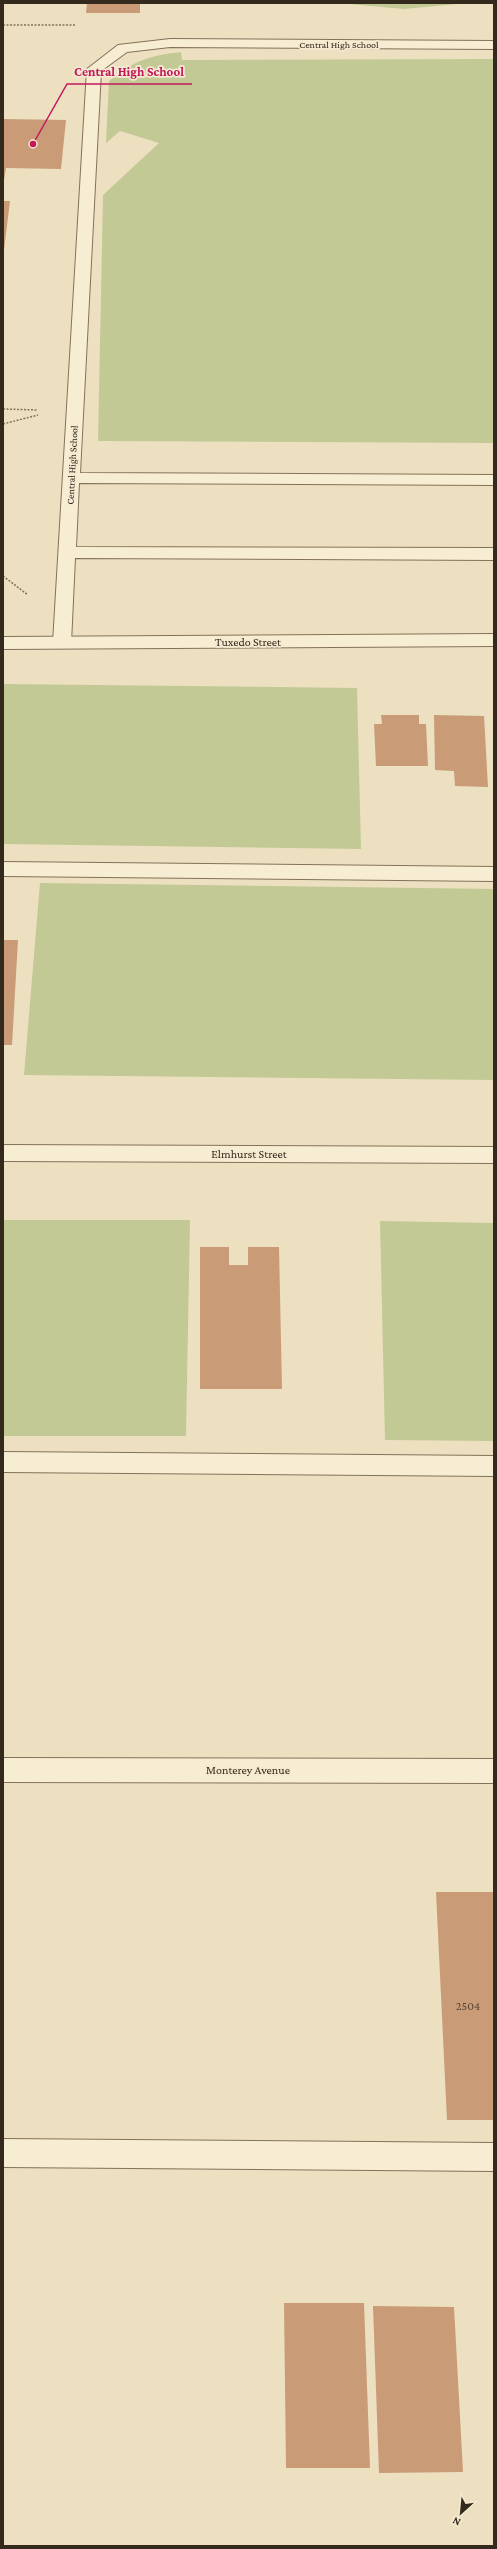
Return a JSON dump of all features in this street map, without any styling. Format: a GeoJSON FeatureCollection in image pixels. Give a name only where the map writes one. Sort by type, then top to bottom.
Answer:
{"type":"FeatureCollection","features":[{"type":"Feature","properties":{"kind":"street","name":"Central High School"},"geometry":{"type":"LineString","coordinates":[[62,643],[94,69],[123,48],[170,43],[494,45]]}},
{"type":"Feature","properties":{"kind":"street"},"geometry":{"type":"LineString","coordinates":[[71,478],[494,480]]}},
{"type":"Feature","properties":{"kind":"street"},"geometry":{"type":"LineString","coordinates":[[67,552],[494,554]]}},
{"type":"Feature","properties":{"kind":"street","name":"Tuxedo Street"},"geometry":{"type":"LineString","coordinates":[[3,643],[494,640]]}},
{"type":"Feature","properties":{"kind":"street"},"geometry":{"type":"LineString","coordinates":[[3,869],[494,874]]}},
{"type":"Feature","properties":{"kind":"street","name":"Elmhurst Street"},"geometry":{"type":"LineString","coordinates":[[3,1153],[494,1155]]}},
{"type":"Feature","properties":{"kind":"street"},"geometry":{"type":"LineString","coordinates":[[3,1462],[494,1466]]}},
{"type":"Feature","properties":{"kind":"street","name":"Monterey Avenue"},"geometry":{"type":"LineString","coordinates":[[3,1770],[494,1771]]}},
{"type":"Feature","properties":{"kind":"street"},"geometry":{"type":"LineString","coordinates":[[3,2153],[494,2157]]}},
{"type":"Feature","properties":{"kind":"path"},"geometry":{"type":"LineString","coordinates":[[3,25],[76,25]]}},
{"type":"Feature","properties":{"kind":"path"},"geometry":{"type":"LineString","coordinates":[[3,410],[39,410]]}},
{"type":"Feature","properties":{"kind":"path"},"geometry":{"type":"LineString","coordinates":[[3,576],[34,599]]}},
{"type":"Feature","properties":{"kind":"green space"},"geometry":{"type":"Polygon","coordinates":[[[338,3],[468,3],[404,9],[338,3]]]}},
{"type":"Feature","properties":{"kind":"green space"},"geometry":{"type":"Polygon","coordinates":[[[181,52],[182,60],[494,59],[494,443],[98,441],[103,195],[159,143],[120,131],[106,143],[109,81],[127,68],[142,60],[159,55],[181,52]]]}},
{"type":"Feature","properties":{"kind":"green space"},"geometry":{"type":"Polygon","coordinates":[[[3,684],[357,688],[361,849],[3,844],[3,684]]]}},
{"type":"Feature","properties":{"kind":"green space"},"geometry":{"type":"Polygon","coordinates":[[[40,883],[494,889],[494,1080],[24,1075],[40,883]]]}},
{"type":"Feature","properties":{"kind":"green space"},"geometry":{"type":"Polygon","coordinates":[[[3,1220],[190,1220],[186,1436],[3,1436],[3,1220]]]}},
{"type":"Feature","properties":{"kind":"green space"},"geometry":{"type":"Polygon","coordinates":[[[380,1221],[494,1223],[494,1441],[385,1440],[380,1221]]]}},
{"type":"Feature","properties":{"kind":"building"},"geometry":{"type":"Polygon","coordinates":[[[87,3],[140,3],[140,13],[86,13],[87,3]]]}},
{"type":"Feature","properties":{"kind":"building"},"geometry":{"type":"Polygon","coordinates":[[[3,119],[66,120],[61,169],[6,168],[3,186],[3,119]]]}},
{"type":"Feature","properties":{"kind":"building"},"geometry":{"type":"Polygon","coordinates":[[[3,201],[10,201],[4,250],[3,250],[3,201]]]}},
{"type":"Feature","properties":{"kind":"building"},"geometry":{"type":"Polygon","coordinates":[[[381,715],[419,715],[419,724],[426,724],[428,766],[376,766],[374,724],[382,724],[381,715]]]}},
{"type":"Feature","properties":{"kind":"building"},"geometry":{"type":"Polygon","coordinates":[[[434,715],[484,716],[488,787],[455,786],[454,771],[435,770],[434,715]]]}},
{"type":"Feature","properties":{"kind":"building"},"geometry":{"type":"Polygon","coordinates":[[[3,940],[18,940],[12,1045],[3,1045],[3,940]]]}},
{"type":"Feature","properties":{"kind":"building"},"geometry":{"type":"Polygon","coordinates":[[[200,1247],[229,1247],[229,1265],[248,1265],[248,1247],[279,1247],[282,1389],[200,1389],[200,1247]]]}},
{"type":"Feature","properties":{"kind":"building"},"geometry":{"type":"Polygon","coordinates":[[[436,1892],[494,1892],[494,2120],[447,2120],[436,1892]]]}},
{"type":"Feature","properties":{"kind":"building"},"geometry":{"type":"Polygon","coordinates":[[[284,2303],[364,2303],[370,2468],[286,2468],[284,2303]]]}},
{"type":"Feature","properties":{"kind":"building"},"geometry":{"type":"Polygon","coordinates":[[[373,2306],[454,2307],[463,2472],[379,2473],[373,2306]]]}},
{"type":"Feature","properties":{"kind":"place","name":"Central High School"},"geometry":{"type":"Point","coordinates":[33,144]}}]}
